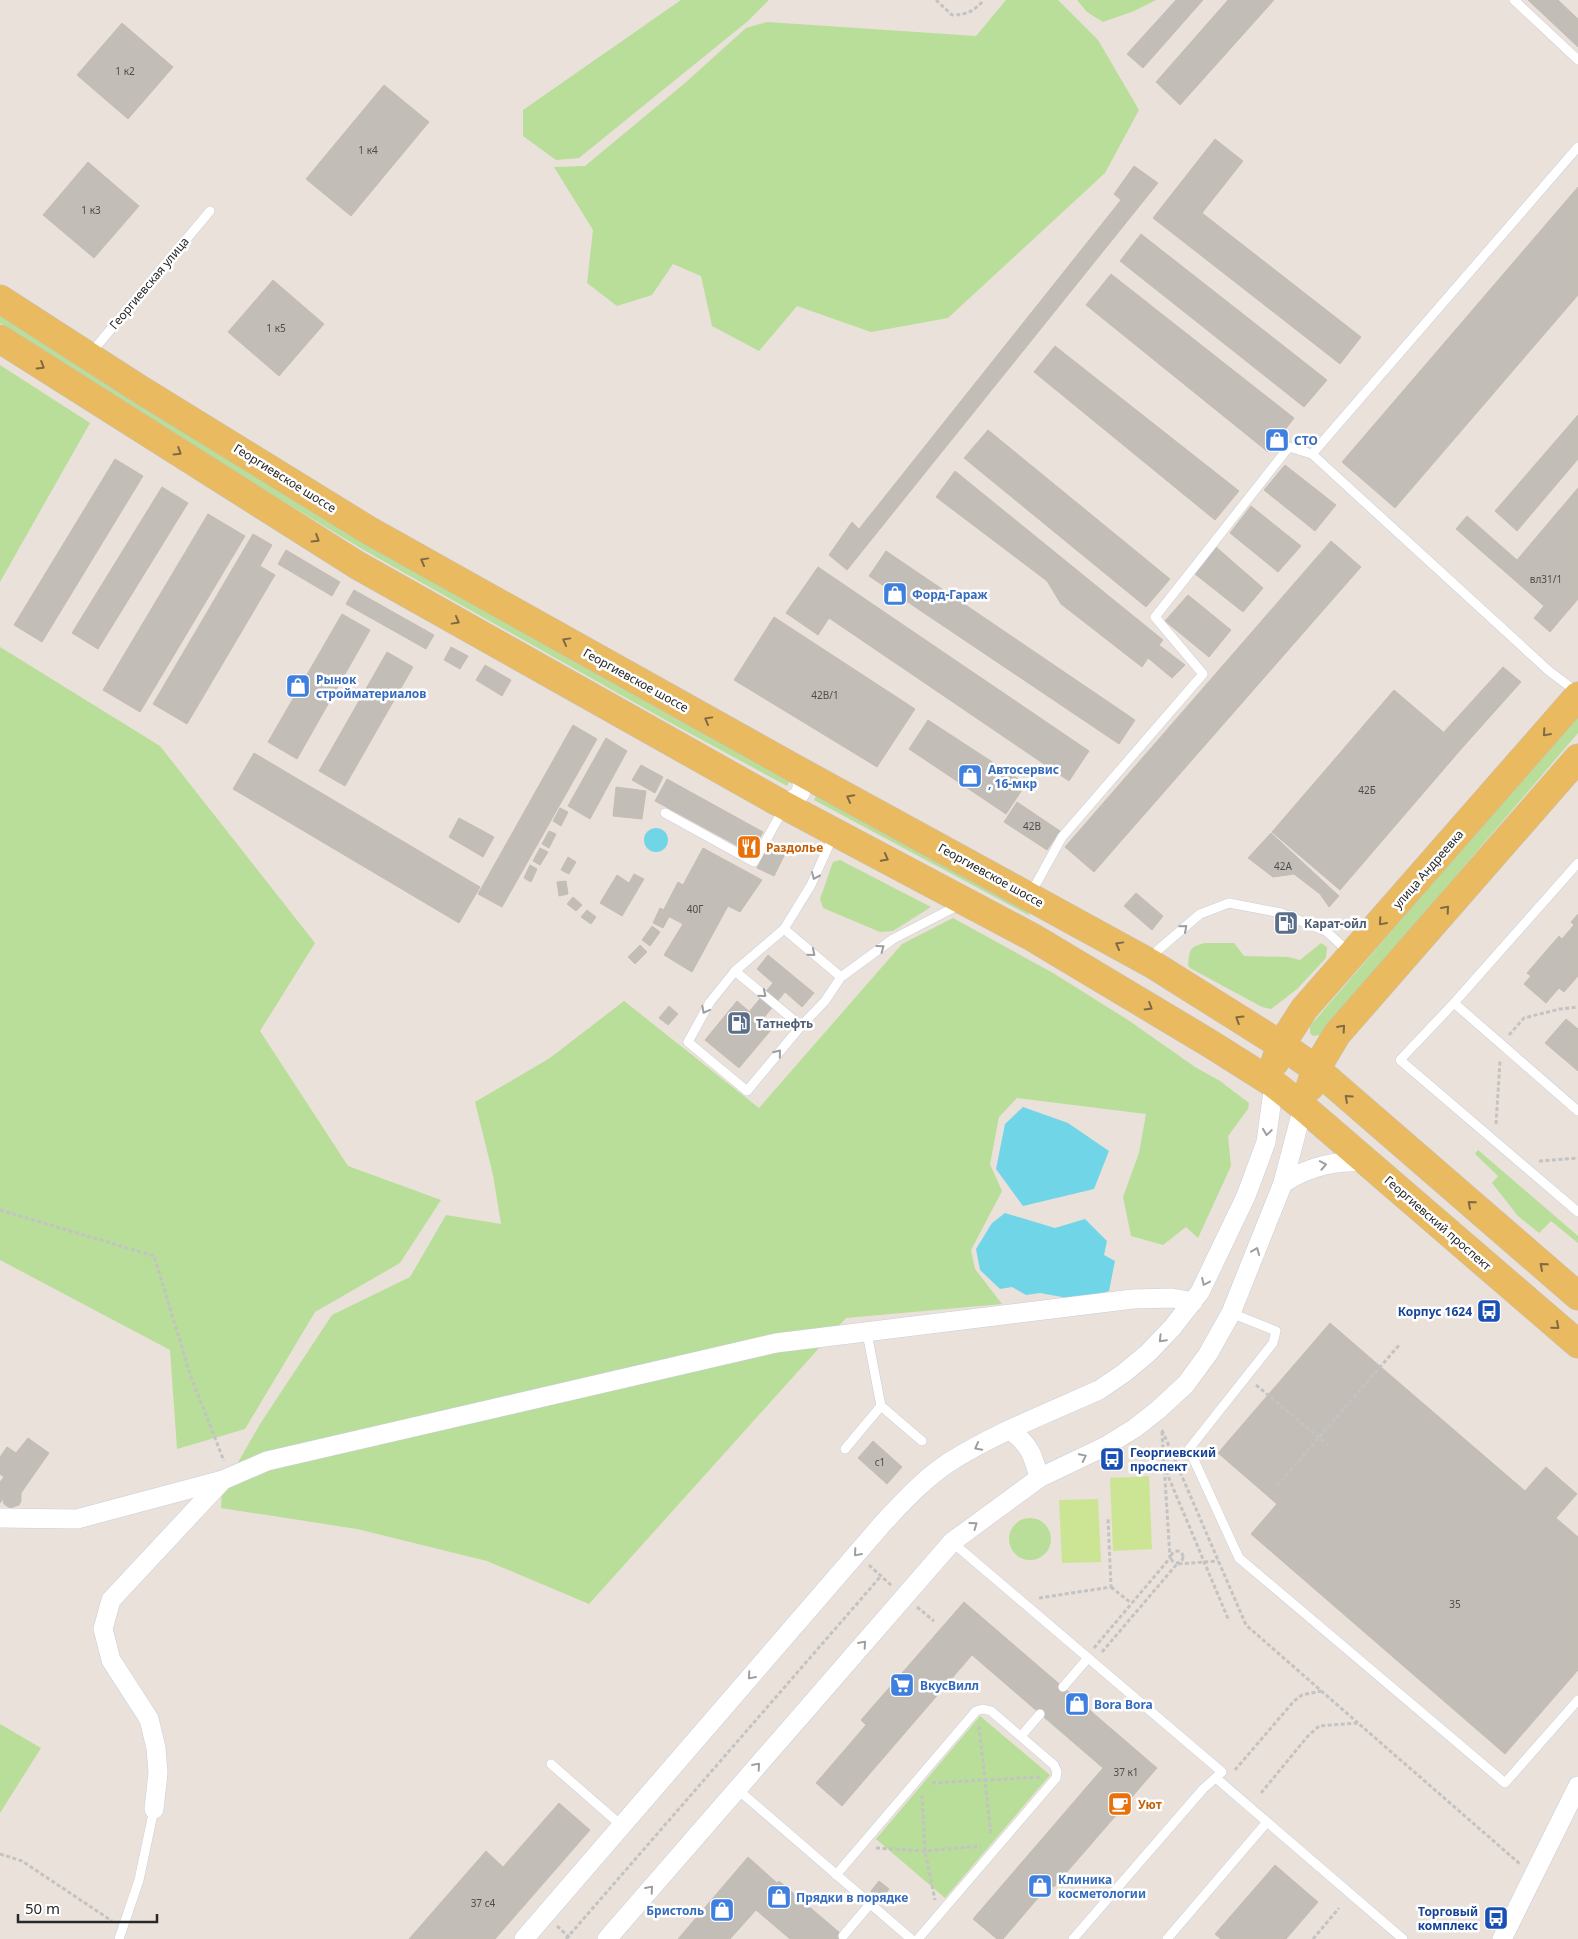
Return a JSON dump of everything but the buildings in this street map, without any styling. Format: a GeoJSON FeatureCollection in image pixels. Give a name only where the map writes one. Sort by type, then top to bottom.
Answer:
{"type":"FeatureCollection","features":[{"type":"Feature","properties":{"kind":"main road","name":"Георгиевское шоссе"},"geometry":{"type":"LineString","coordinates":[[0,300],[370,531],[794,768],[1152,964],[1281,1045]]}},
{"type":"Feature","properties":{"kind":"main road"},"geometry":{"type":"LineString","coordinates":[[0,339],[357,565],[782,804],[966,902],[1101,978],[1274,1084]]}},
{"type":"Feature","properties":{"kind":"main road","name":"улица Андреевка"},"geometry":{"type":"LineString","coordinates":[[1274,1084],[1275,1062],[1281,1045],[1304,1010],[1578,695]]}},
{"type":"Feature","properties":{"kind":"main road"},"geometry":{"type":"LineString","coordinates":[[1303,1107],[1316,1069],[1337,1034],[1578,758]]}},
{"type":"Feature","properties":{"kind":"main road"},"geometry":{"type":"LineString","coordinates":[[1281,1045],[1316,1069],[1578,1296]]}},
{"type":"Feature","properties":{"kind":"main road","name":"Георгиевский проспект"},"geometry":{"type":"LineString","coordinates":[[1274,1084],[1368,1162],[1578,1344]]}},
{"type":"Feature","properties":{"kind":"street"},"geometry":{"type":"LineString","coordinates":[[782,804],[794,800],[802,788],[800,774],[794,768]]}},
{"type":"Feature","properties":{"kind":"street"},"geometry":{"type":"LineString","coordinates":[[524,1939],[884,1522],[914,1491],[948,1463],[1010,1430],[1112,1383],[1148,1353],[1172,1328],[1200,1292],[1246,1196],[1266,1142],[1274,1084]]}},
{"type":"Feature","properties":{"kind":"street"},"geometry":{"type":"LineString","coordinates":[[607,1939],[952,1542],[1039,1478],[1106,1446],[1135,1428],[1186,1384],[1208,1354],[1231,1313],[1283,1183],[1303,1107]]}},
{"type":"Feature","properties":{"kind":"street"},"geometry":{"type":"LineString","coordinates":[[1283,1183],[1319,1165],[1354,1161],[1368,1162]]}},
{"type":"Feature","properties":{"kind":"street"},"geometry":{"type":"LineString","coordinates":[[0,1518],[77,1519],[227,1478],[267,1462],[776,1343],[1133,1299],[1172,1298],[1193,1302]]}},
{"type":"Feature","properties":{"kind":"street"},"geometry":{"type":"LineString","coordinates":[[1010,1430],[1022,1439],[1030,1450],[1039,1478]]}},
{"type":"Feature","properties":{"kind":"street"},"geometry":{"type":"LineString","coordinates":[[154,1809],[158,1773],[156,1748],[149,1719],[111,1660],[103,1629],[111,1600],[227,1478]]}},
{"type":"Feature","properties":{"kind":"street"},"geometry":{"type":"LineString","coordinates":[[1502,1939],[1578,1786]]}},
{"type":"Feature","properties":{"kind":"lane"},"geometry":{"type":"LineString","coordinates":[[1514,0],[1578,60]]}},
{"type":"Feature","properties":{"kind":"lane"},"geometry":{"type":"LineString","coordinates":[[1312,454],[1578,147]]}},
{"type":"Feature","properties":{"kind":"lane","name":"Георгиевская улица"},"geometry":{"type":"LineString","coordinates":[[88,356],[210,211]]}},
{"type":"Feature","properties":{"kind":"lane"},"geometry":{"type":"LineString","coordinates":[[1030,896],[1062,837],[1203,674],[1155,617],[1289,447],[1312,454],[1549,672],[1578,695]]}},
{"type":"Feature","properties":{"kind":"lane"},"geometry":{"type":"LineString","coordinates":[[665,813],[754,862],[782,804]]}},
{"type":"Feature","properties":{"kind":"lane"},"geometry":{"type":"LineString","coordinates":[[835,831],[812,885],[784,929],[735,971],[710,1002],[688,1042],[748,1091],[824,1001],[841,977],[893,939],[966,902]]}},
{"type":"Feature","properties":{"kind":"lane"},"geometry":{"type":"LineString","coordinates":[[1578,863],[1454,1003],[1400,1060],[1578,1212]]}},
{"type":"Feature","properties":{"kind":"lane"},"geometry":{"type":"LineString","coordinates":[[1152,964],[1158,950],[1200,914],[1230,903],[1280,913],[1326,931],[1353,955]]}},
{"type":"Feature","properties":{"kind":"lane"},"geometry":{"type":"LineString","coordinates":[[784,929],[841,977]]}},
{"type":"Feature","properties":{"kind":"lane"},"geometry":{"type":"LineString","coordinates":[[735,971],[801,1026]]}},
{"type":"Feature","properties":{"kind":"lane"},"geometry":{"type":"LineString","coordinates":[[1454,1003],[1578,1111]]}},
{"type":"Feature","properties":{"kind":"lane"},"geometry":{"type":"LineString","coordinates":[[1231,1313],[1276,1331],[1273,1343],[1189,1450],[1239,1558],[1505,1783],[1578,1700]]}},
{"type":"Feature","properties":{"kind":"lane"},"geometry":{"type":"LineString","coordinates":[[867,1333],[881,1406],[922,1441]]}},
{"type":"Feature","properties":{"kind":"lane"},"geometry":{"type":"LineString","coordinates":[[845,1449],[881,1406]]}},
{"type":"Feature","properties":{"kind":"lane"},"geometry":{"type":"LineString","coordinates":[[952,1542],[1092,1656],[1222,1772],[1203,1789],[1073,1939]]}},
{"type":"Feature","properties":{"kind":"lane"},"geometry":{"type":"LineString","coordinates":[[1063,1687],[1092,1656]]}},
{"type":"Feature","properties":{"kind":"lane"},"geometry":{"type":"LineString","coordinates":[[836,1875],[919,1782],[976,1710],[991,1711],[1054,1766],[1057,1772],[1056,1778],[994,1846],[918,1939]]}},
{"type":"Feature","properties":{"kind":"lane"},"geometry":{"type":"LineString","coordinates":[[1020,1736],[1040,1714]]}},
{"type":"Feature","properties":{"kind":"lane"},"geometry":{"type":"LineString","coordinates":[[551,1764],[622,1826]]}},
{"type":"Feature","properties":{"kind":"lane"},"geometry":{"type":"LineString","coordinates":[[1216,1778],[1403,1939]]}},
{"type":"Feature","properties":{"kind":"lane"},"geometry":{"type":"LineString","coordinates":[[737,1789],[911,1939]]}},
{"type":"Feature","properties":{"kind":"lane"},"geometry":{"type":"LineString","coordinates":[[119,1939],[139,1880],[154,1809]]}},
{"type":"Feature","properties":{"kind":"lane"},"geometry":{"type":"LineString","coordinates":[[1167,1939],[1267,1822]]}},
{"type":"Feature","properties":{"kind":"lane"},"geometry":{"type":"LineString","coordinates":[[844,1936],[870,1904]]}},
{"type":"Feature","properties":{"kind":"path"},"geometry":{"type":"LineString","coordinates":[[936,0],[952,15],[962,15],[973,11],[984,0]]}},
{"type":"Feature","properties":{"kind":"path"},"geometry":{"type":"LineString","coordinates":[[1495,1140],[1502,1044],[1524,1018],[1560,1009],[1578,1007]]}},
{"type":"Feature","properties":{"kind":"path"},"geometry":{"type":"LineString","coordinates":[[1521,1162],[1578,1158]]}},
{"type":"Feature","properties":{"kind":"path"},"geometry":{"type":"LineString","coordinates":[[0,1210],[154,1256],[191,1377],[227,1478]]}},
{"type":"Feature","properties":{"kind":"path"},"geometry":{"type":"LineString","coordinates":[[1277,1486],[1400,1344]]}},
{"type":"Feature","properties":{"kind":"path"},"geometry":{"type":"LineString","coordinates":[[1246,1377],[1328,1445]]}},
{"type":"Feature","properties":{"kind":"path"},"geometry":{"type":"LineString","coordinates":[[1218,1561],[1177,1564],[1172,1562],[1170,1558],[1162,1430],[1246,1625],[1523,1867]]}},
{"type":"Feature","properties":{"kind":"path"},"geometry":{"type":"LineString","coordinates":[[1164,1468],[1229,1622]]}},
{"type":"Feature","properties":{"kind":"path"},"geometry":{"type":"LineString","coordinates":[[1108,1518],[1111,1587]]}},
{"type":"Feature","properties":{"kind":"path"},"geometry":{"type":"LineString","coordinates":[[1176,1550],[1181,1552],[1183,1556],[1182,1562],[1177,1564],[1092,1656],[1131,1603],[1170,1558],[1171,1553],[1176,1550]]}},
{"type":"Feature","properties":{"kind":"path"},"geometry":{"type":"LineString","coordinates":[[863,1561],[895,1588]]}},
{"type":"Feature","properties":{"kind":"path"},"geometry":{"type":"LineString","coordinates":[[554,1924],[569,1938],[881,1576]]}},
{"type":"Feature","properties":{"kind":"path"},"geometry":{"type":"LineString","coordinates":[[1038,1598],[1111,1587],[1131,1603]]}},
{"type":"Feature","properties":{"kind":"path"},"geometry":{"type":"LineString","coordinates":[[915,1605],[934,1621]]}},
{"type":"Feature","properties":{"kind":"path"},"geometry":{"type":"LineString","coordinates":[[1235,1770],[1294,1701],[1302,1695],[1321,1691]]}},
{"type":"Feature","properties":{"kind":"path"},"geometry":{"type":"LineString","coordinates":[[860,1847],[925,1851],[994,1846],[979,1724],[983,1709]]}},
{"type":"Feature","properties":{"kind":"path"},"geometry":{"type":"LineString","coordinates":[[1261,1793],[1308,1736],[1319,1726],[1358,1723]]}},
{"type":"Feature","properties":{"kind":"path"},"geometry":{"type":"LineString","coordinates":[[938,1915],[925,1851],[919,1782],[1043,1777],[1057,1772]]}},
{"type":"Feature","properties":{"kind":"path"},"geometry":{"type":"LineString","coordinates":[[0,1854],[22,1861],[122,1928]]}},
{"type":"Feature","properties":{"kind":"path"},"geometry":{"type":"LineString","coordinates":[[1313,1939],[1340,1908]]}},
{"type":"Feature","properties":{"kind":"green space"},"geometry":{"type":"Polygon","coordinates":[[[681,0],[769,0],[748,21],[579,158],[556,160],[523,136],[523,110],[681,0]]]}},
{"type":"Feature","properties":{"kind":"green space"},"geometry":{"type":"Polygon","coordinates":[[[1006,0],[1058,0],[1098,40],[1139,110],[1105,173],[948,318],[871,332],[797,306],[759,351],[712,326],[701,276],[673,264],[652,295],[617,306],[587,283],[593,230],[554,167],[585,166],[685,83],[746,28],[767,22],[976,36],[1006,0]]]}},
{"type":"Feature","properties":{"kind":"green space"},"geometry":{"type":"Polygon","coordinates":[[[1077,0],[1156,0],[1134,11],[1103,22],[1087,12],[1077,0]]]}},
{"type":"Feature","properties":{"kind":"green space"},"geometry":{"type":"Polygon","coordinates":[[[0,312],[791,778],[787,786],[669,722],[362,549],[114,399],[0,323],[0,312]]]}},
{"type":"Feature","properties":{"kind":"green space"},"geometry":{"type":"Polygon","coordinates":[[[0,365],[90,423],[0,582],[0,365]]]}},
{"type":"Feature","properties":{"kind":"green space"},"geometry":{"type":"Polygon","coordinates":[[[0,647],[160,746],[315,943],[260,1031],[348,1166],[441,1200],[400,1263],[315,1312],[245,1429],[177,1449],[170,1350],[0,1260],[0,647]]]}},
{"type":"Feature","properties":{"kind":"green space"},"geometry":{"type":"Polygon","coordinates":[[[1578,714],[1578,733],[1320,1035],[1313,1036],[1310,1033],[1310,1026],[1578,714]]]}},
{"type":"Feature","properties":{"kind":"green space"},"geometry":{"type":"Polygon","coordinates":[[[818,792],[1023,903],[1030,916],[814,800],[818,792]]]}},
{"type":"Feature","properties":{"kind":"green space"},"geometry":{"type":"Polygon","coordinates":[[[840,860],[931,907],[893,931],[880,932],[823,908],[820,899],[833,862],[840,860]]]}},
{"type":"Feature","properties":{"kind":"green space"},"geometry":{"type":"Polygon","coordinates":[[[953,918],[1053,973],[1128,1020],[1195,1067],[1220,1081],[1249,1103],[1248,1109],[1228,1136],[1231,1166],[1198,1238],[1186,1227],[1163,1245],[1131,1236],[1123,1197],[1139,1153],[1146,1114],[1017,1098],[999,1117],[990,1164],[1002,1191],[971,1250],[975,1269],[1002,1304],[846,1318],[589,1604],[487,1561],[357,1529],[221,1508],[222,1490],[260,1424],[332,1315],[410,1277],[446,1215],[501,1224],[493,1175],[475,1102],[550,1058],[624,1001],[759,1108],[902,944],[953,918]]]}},
{"type":"Feature","properties":{"kind":"green space"},"geometry":{"type":"Polygon","coordinates":[[[1205,943],[1234,943],[1244,956],[1288,957],[1300,960],[1321,943],[1327,947],[1326,958],[1297,989],[1271,1009],[1262,1007],[1190,968],[1188,965],[1191,950],[1205,943]]]}},
{"type":"Feature","properties":{"kind":"green space"},"geometry":{"type":"Polygon","coordinates":[[[1478,1150],[1578,1236],[1578,1243],[1551,1221],[1539,1233],[1518,1216],[1492,1183],[1498,1176],[1475,1154],[1478,1150]]]}},
{"type":"Feature","properties":{"kind":"green space"},"geometry":{"type":"Polygon","coordinates":[[[1149,1476],[1152,1549],[1113,1551],[1110,1478],[1149,1476]]]}},
{"type":"Feature","properties":{"kind":"green space"},"geometry":{"type":"Polygon","coordinates":[[[1098,1499],[1101,1562],[1062,1563],[1059,1500],[1098,1499]]]}},
{"type":"Feature","properties":{"kind":"green space"},"geometry":{"type":"Polygon","coordinates":[[[1030,1518],[1045,1524],[1051,1539],[1045,1554],[1030,1560],[1015,1554],[1009,1539],[1015,1524],[1030,1518]]]}},
{"type":"Feature","properties":{"kind":"green space"},"geometry":{"type":"Polygon","coordinates":[[[980,1716],[1050,1775],[945,1898],[876,1839],[980,1716]]]}},
{"type":"Feature","properties":{"kind":"green space"},"geometry":{"type":"Polygon","coordinates":[[[0,1724],[41,1748],[0,1813],[0,1724]]]}},
{"type":"Feature","properties":{"kind":"water"},"geometry":{"type":"Polygon","coordinates":[[[656,828],[665,831],[668,840],[665,849],[656,852],[647,849],[644,840],[647,831],[656,828]]]}},
{"type":"Feature","properties":{"kind":"water"},"geometry":{"type":"Polygon","coordinates":[[[1023,1107],[1068,1123],[1109,1151],[1094,1189],[1023,1206],[996,1169],[1005,1124],[1023,1107]]]}},
{"type":"Feature","properties":{"kind":"water"},"geometry":{"type":"Polygon","coordinates":[[[1005,1213],[1055,1228],[1085,1219],[1107,1241],[1104,1255],[1115,1261],[1109,1291],[1078,1300],[1040,1293],[1026,1295],[1012,1287],[1000,1289],[980,1270],[976,1249],[992,1223],[1005,1213]]]}},
{"type":"Feature","properties":{"kind":"place","name":"СТО"},"geometry":{"type":"Point","coordinates":[1277,440]}},
{"type":"Feature","properties":{"kind":"place","name":"Форд-Гараж"},"geometry":{"type":"Point","coordinates":[895,594]}},
{"type":"Feature","properties":{"kind":"place","name":"Рынок стройматериалов"},"geometry":{"type":"Point","coordinates":[298,686]}},
{"type":"Feature","properties":{"kind":"place","name":"Автосервис , 16-мкр"},"geometry":{"type":"Point","coordinates":[970,776]}},
{"type":"Feature","properties":{"kind":"place","name":"Раздолье"},"geometry":{"type":"Point","coordinates":[749,847]}},
{"type":"Feature","properties":{"kind":"place","name":"Карат-ойл"},"geometry":{"type":"Point","coordinates":[1286,923]}},
{"type":"Feature","properties":{"kind":"place","name":"Татнефть"},"geometry":{"type":"Point","coordinates":[739,1023]}},
{"type":"Feature","properties":{"kind":"place","name":"Корпус 1624"},"geometry":{"type":"Point","coordinates":[1489,1311]}},
{"type":"Feature","properties":{"kind":"place","name":"Георгиевский проспект"},"geometry":{"type":"Point","coordinates":[1112,1459]}},
{"type":"Feature","properties":{"kind":"place","name":"ВкусВилл"},"geometry":{"type":"Point","coordinates":[902,1685]}},
{"type":"Feature","properties":{"kind":"place","name":"Bora Bora"},"geometry":{"type":"Point","coordinates":[1077,1704]}},
{"type":"Feature","properties":{"kind":"place","name":"Уют"},"geometry":{"type":"Point","coordinates":[1120,1804]}},
{"type":"Feature","properties":{"kind":"place","name":"Клиника косметологии"},"geometry":{"type":"Point","coordinates":[1040,1886]}},
{"type":"Feature","properties":{"kind":"place","name":"Прядки в порядке"},"geometry":{"type":"Point","coordinates":[779,1897]}},
{"type":"Feature","properties":{"kind":"place","name":"Бристоль"},"geometry":{"type":"Point","coordinates":[722,1910]}},
{"type":"Feature","properties":{"kind":"place","name":"Торговый комплекс"},"geometry":{"type":"Point","coordinates":[1496,1918]}}]}
